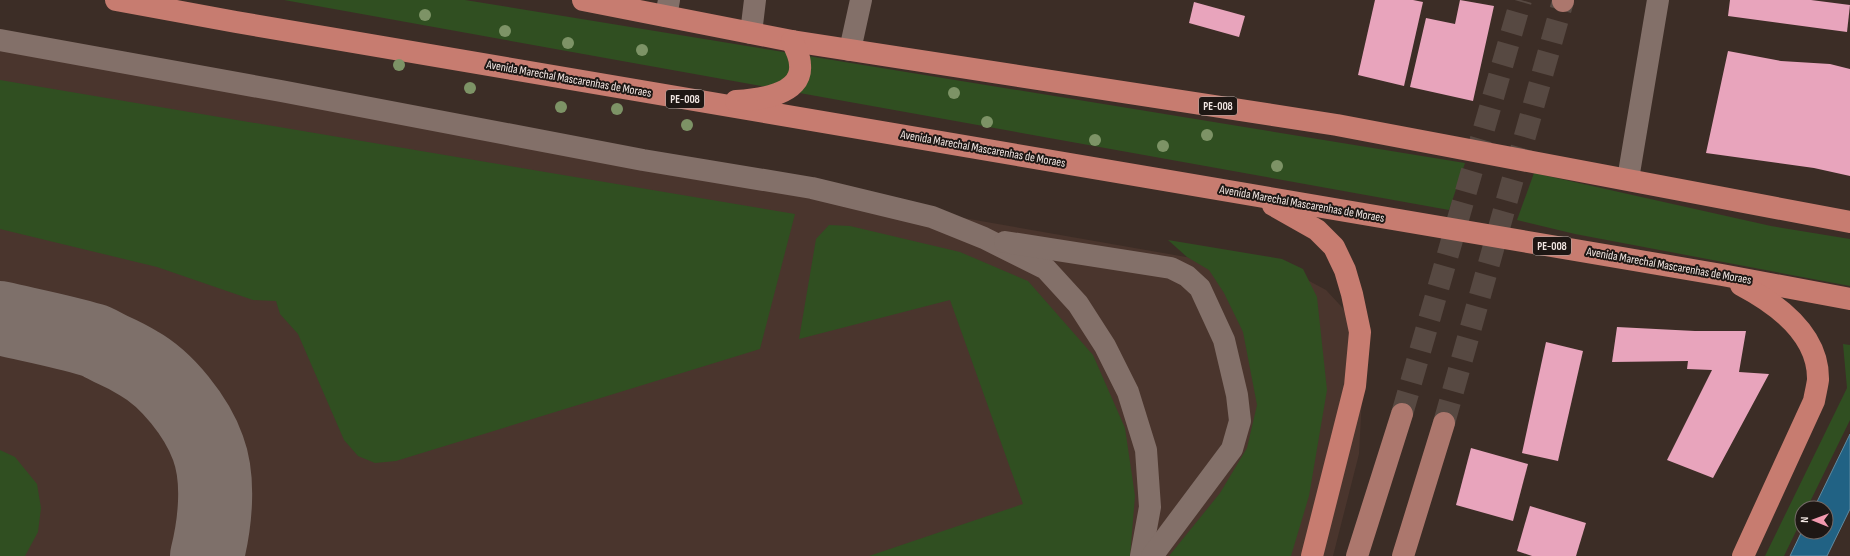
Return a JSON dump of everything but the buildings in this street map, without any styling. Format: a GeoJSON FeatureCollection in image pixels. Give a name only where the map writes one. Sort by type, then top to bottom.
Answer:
{"type":"FeatureCollection","features":[{"type":"Feature","properties":{"kind":"highway","name":"Avenida Marechal Mascarenhas de Moraes"},"geometry":{"type":"LineString","coordinates":[[116,0],[708,103],[1722,275],[1850,299]]}},
{"type":"Feature","properties":{"kind":"highway","name":"PE-008"},"geometry":{"type":"LineString","coordinates":[[583,0],[667,8],[751,33],[792,41],[1337,125],[1847,220]]}},
{"type":"Feature","properties":{"kind":"highway"},"geometry":{"type":"LineString","coordinates":[[708,103],[747,100],[773,95],[789,88],[798,78],[801,67],[792,41]]}},
{"type":"Feature","properties":{"kind":"highway"},"geometry":{"type":"LineString","coordinates":[[1254,195],[1311,226],[1334,247],[1345,270],[1360,332],[1355,386],[1312,556]]}},
{"type":"Feature","properties":{"kind":"highway"},"geometry":{"type":"LineString","coordinates":[[1722,275],[1765,298],[1789,317],[1804,336],[1814,358],[1818,380],[1814,401],[1743,556]]}},
{"type":"Feature","properties":{"kind":"main road"},"geometry":{"type":"LineString","coordinates":[[1357,556],[1402,414]]}},
{"type":"Feature","properties":{"kind":"main road"},"geometry":{"type":"LineString","coordinates":[[1403,556],[1444,423]]}},
{"type":"Feature","properties":{"kind":"lane"},"geometry":{"type":"LineString","coordinates":[[751,33],[755,0]]}},
{"type":"Feature","properties":{"kind":"lane"},"geometry":{"type":"LineString","coordinates":[[850,50],[861,0]]}},
{"type":"Feature","properties":{"kind":"lane"},"geometry":{"type":"LineString","coordinates":[[1628,179],[1658,0]]}},
{"type":"Feature","properties":{"kind":"lane"},"geometry":{"type":"LineString","coordinates":[[0,40],[273,89],[643,160],[812,188],[932,217],[984,238],[1046,270],[1078,304],[1105,346],[1128,392],[1146,450],[1150,507],[1141,556]]}},
{"type":"Feature","properties":{"kind":"lane"},"geometry":{"type":"LineString","coordinates":[[984,238],[1171,268],[1187,276],[1200,288],[1224,340],[1237,395],[1240,421],[1232,450],[1152,556]]}},
{"type":"Feature","properties":{"kind":"shaded area"},"geometry":{"type":"Polygon","coordinates":[[[0,45],[843,197],[1266,271],[1296,274],[1326,290],[1352,318],[1363,378],[1359,454],[1333,556],[0,556],[0,45]]]}},
{"type":"Feature","properties":{"kind":"green space"},"geometry":{"type":"Polygon","coordinates":[[[284,0],[465,0],[1465,163],[1449,210],[284,0]]]}},
{"type":"Feature","properties":{"kind":"green space"},"geometry":{"type":"Polygon","coordinates":[[[0,80],[795,214],[760,349],[396,461],[375,463],[358,456],[344,440],[298,334],[280,314],[276,301],[253,300],[157,267],[0,229],[0,80]]]}},
{"type":"Feature","properties":{"kind":"green space"},"geometry":{"type":"Polygon","coordinates":[[[1534,173],[1771,226],[1850,239],[1850,286],[1575,234],[1517,220],[1534,173]]]}},
{"type":"Feature","properties":{"kind":"green space"},"geometry":{"type":"Polygon","coordinates":[[[829,225],[850,226],[960,252],[1028,281],[1093,355],[1125,428],[1135,496],[1130,556],[869,556],[1023,504],[950,300],[799,339],[816,239],[829,225]]]}},
{"type":"Feature","properties":{"kind":"green space"},"geometry":{"type":"Polygon","coordinates":[[[1168,240],[1282,259],[1303,269],[1317,297],[1327,390],[1309,496],[1291,556],[1169,556],[1220,493],[1247,448],[1257,405],[1243,332],[1224,293],[1209,270],[1187,257],[1168,240]]]}},
{"type":"Feature","properties":{"kind":"green space"},"geometry":{"type":"Polygon","coordinates":[[[1843,344],[1850,345],[1850,420],[1811,500],[1794,500],[1794,535],[1784,556],[1765,556],[1847,388],[1843,344]]]}},
{"type":"Feature","properties":{"kind":"green space"},"geometry":{"type":"Polygon","coordinates":[[[0,450],[15,457],[37,484],[41,508],[38,532],[25,556],[0,556],[0,450]]]}},
{"type":"Feature","properties":{"kind":"water"},"geometry":{"type":"Polygon","coordinates":[[[1850,434],[1850,509],[1827,556],[1790,556],[1798,540],[1834,540],[1834,500],[1818,500],[1850,434]]]}},
{"type":"Feature","properties":{"kind":"taxiway"},"geometry":{"type":"LineString","coordinates":[[0,318],[97,342],[149,370],[180,400],[203,436],[212,461],[215,502],[207,556]]}},
{"type":"Feature","properties":{"kind":"tunnel"},"geometry":{"type":"LineString","coordinates":[[1402,414],[1521,0]]}},
{"type":"Feature","properties":{"kind":"tunnel"},"geometry":{"type":"LineString","coordinates":[[1444,423],[1563,1]]}}]}
